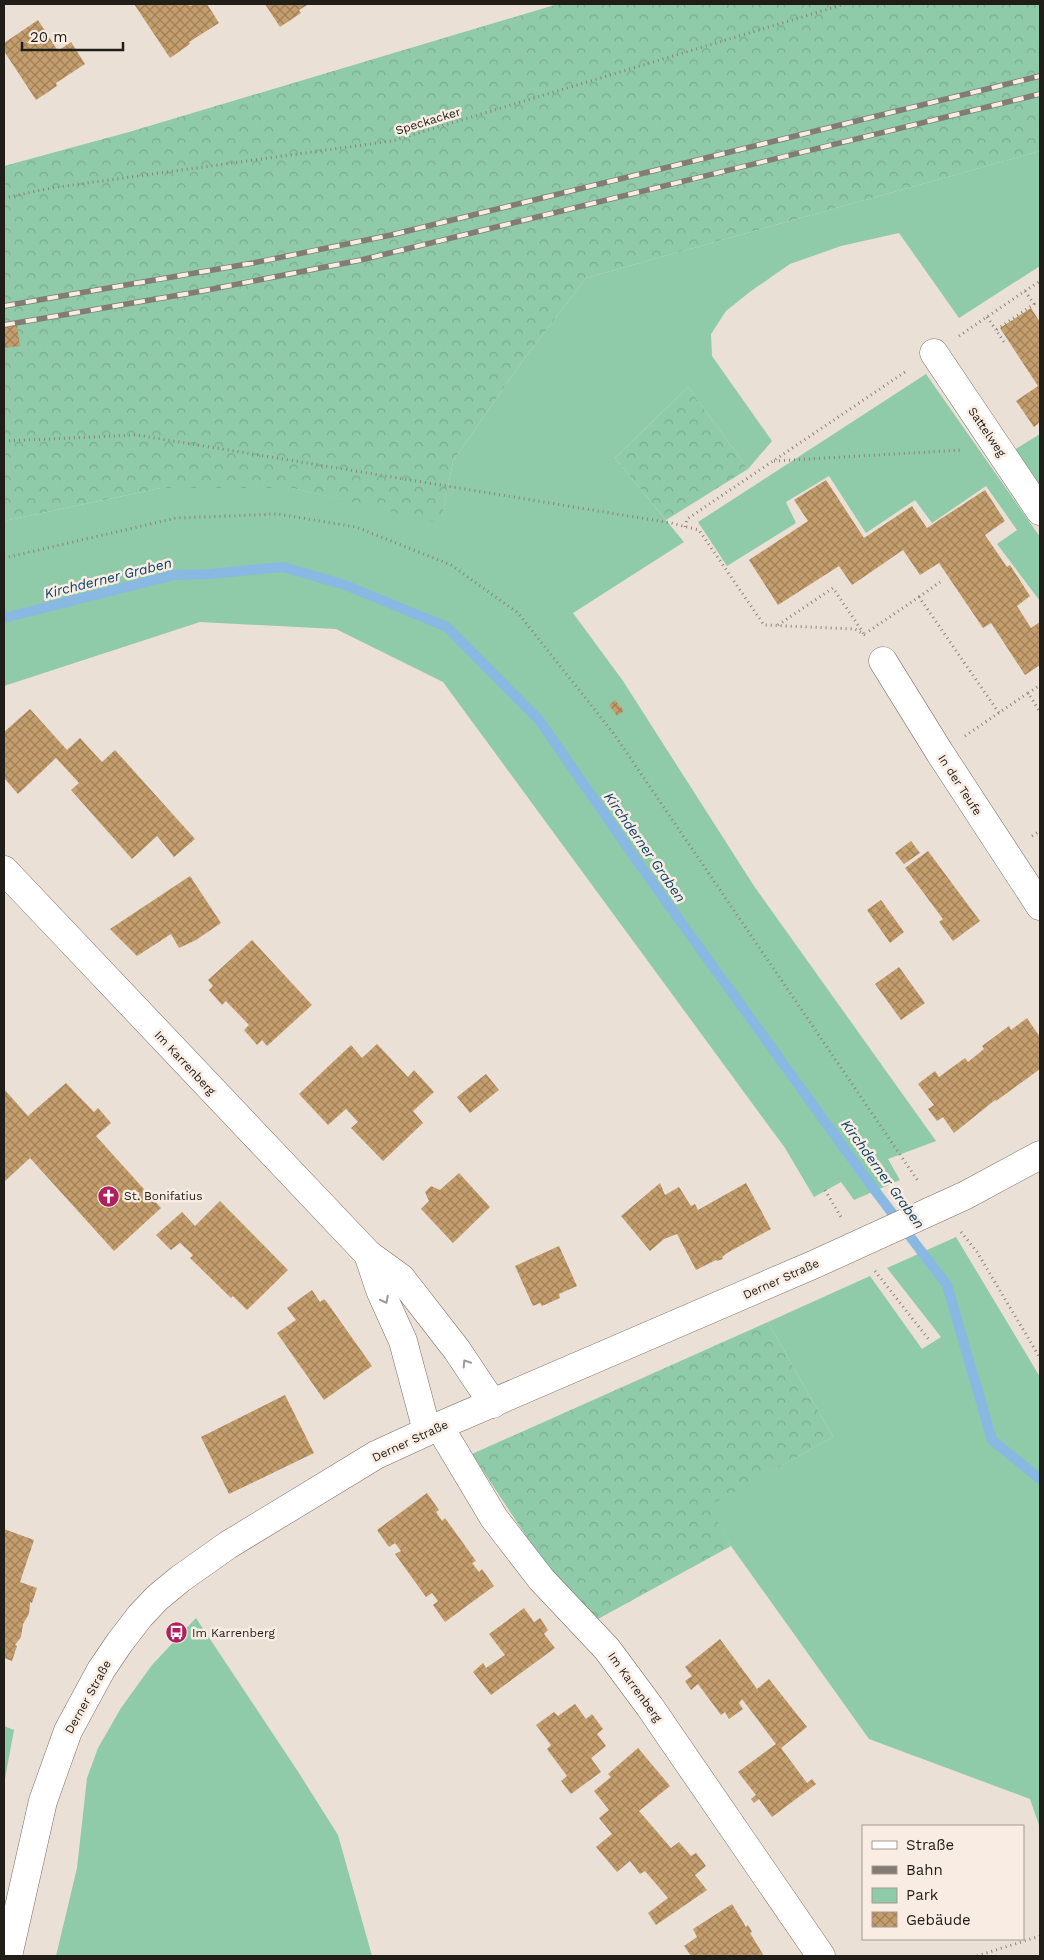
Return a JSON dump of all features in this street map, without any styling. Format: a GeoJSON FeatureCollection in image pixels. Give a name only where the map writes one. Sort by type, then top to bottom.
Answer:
{"type":"FeatureCollection","features":[{"type":"Feature","properties":{"kind":"street","name":"Sattelweg"},"geometry":{"type":"LineString","coordinates":[[934,353],[1040,511]]}},
{"type":"Feature","properties":{"kind":"street","name":"In der Teufe"},"geometry":{"type":"LineString","coordinates":[[883,661],[940,753],[1040,906]]}},
{"type":"Feature","properties":{"kind":"street","name":"Im Karrenberg"},"geometry":{"type":"LineString","coordinates":[[4,870],[368,1254],[401,1278],[457,1350],[493,1404]]}},
{"type":"Feature","properties":{"kind":"street","name":"Derner Straße"},"geometry":{"type":"LineString","coordinates":[[8,1956],[43,1801],[68,1731],[101,1670],[140,1616],[157,1598],[208,1558],[376,1455],[866,1241],[966,1194],[1040,1155]]}},
{"type":"Feature","properties":{"kind":"street","name":"Im Karrenberg"},"geometry":{"type":"LineString","coordinates":[[368,1254],[380,1290],[397,1324],[433,1429],[494,1518],[541,1580],[612,1656],[650,1707],[821,1956]]}},
{"type":"Feature","properties":{"kind":"path","name":"Speckacker"},"geometry":{"type":"LineString","coordinates":[[4,198],[52,188],[392,141],[845,4]]}},
{"type":"Feature","properties":{"kind":"path"},"geometry":{"type":"LineString","coordinates":[[685,527],[687,519],[1040,281]]}},
{"type":"Feature","properties":{"kind":"path"},"geometry":{"type":"LineString","coordinates":[[996,330],[1034,304],[1025,291]]}},
{"type":"Feature","properties":{"kind":"path"},"geometry":{"type":"LineString","coordinates":[[987,318],[1006,345]]}},
{"type":"Feature","properties":{"kind":"path"},"geometry":{"type":"LineString","coordinates":[[4,441],[137,435],[623,515],[699,530],[764,625],[855,630],[864,635]]}},
{"type":"Feature","properties":{"kind":"path"},"geometry":{"type":"LineString","coordinates":[[773,461],[998,448]]}},
{"type":"Feature","properties":{"kind":"path"},"geometry":{"type":"LineString","coordinates":[[4,558],[176,518],[278,514],[356,527],[451,565],[518,613],[614,734],[918,1181]]}},
{"type":"Feature","properties":{"kind":"path"},"geometry":{"type":"LineString","coordinates":[[864,635],[940,582]]}},
{"type":"Feature","properties":{"kind":"path"},"geometry":{"type":"LineString","coordinates":[[777,626],[833,588],[883,661]]}},
{"type":"Feature","properties":{"kind":"path"},"geometry":{"type":"LineString","coordinates":[[919,597],[1000,713]]}},
{"type":"Feature","properties":{"kind":"path"},"geometry":{"type":"LineString","coordinates":[[940,753],[1040,684]]}},
{"type":"Feature","properties":{"kind":"path"},"geometry":{"type":"LineString","coordinates":[[1028,693],[1040,712]]}},
{"type":"Feature","properties":{"kind":"path"},"geometry":{"type":"LineString","coordinates":[[959,1229],[977,1252],[1040,1358]]}},
{"type":"Feature","properties":{"kind":"path"},"geometry":{"type":"LineString","coordinates":[[866,1241],[873,1268],[930,1341]]}},
{"type":"Feature","properties":{"kind":"path"},"geometry":{"type":"LineString","coordinates":[[978,1956],[1040,1936]]}},
{"type":"Feature","properties":{"kind":"green space"},"geometry":{"type":"Polygon","coordinates":[[[558,4],[1040,4],[1040,151],[586,278],[521,363],[453,461],[441,523],[292,488],[161,488],[4,521],[4,166],[129,132],[558,4]]]}},
{"type":"Feature","properties":{"kind":"green space"},"geometry":{"type":"Polygon","coordinates":[[[1040,151],[1040,266],[959,318],[899,233],[841,246],[790,264],[726,311],[711,334],[712,356],[772,441],[748,469],[688,387],[615,458],[684,542],[573,613],[623,681],[754,886],[936,1141],[888,1159],[900,1180],[854,1200],[841,1182],[814,1197],[785,1148],[443,682],[336,629],[200,622],[4,686],[4,521],[161,488],[292,488],[441,522],[453,461],[521,363],[586,278],[1040,151]]]}},
{"type":"Feature","properties":{"kind":"green space"},"geometry":{"type":"Polygon","coordinates":[[[926,374],[1040,537],[1040,601],[997,544],[1017,530],[986,486],[932,523],[915,500],[866,533],[829,476],[786,502],[796,523],[727,566],[698,522],[926,374]]]}},
{"type":"Feature","properties":{"kind":"green space"},"geometry":{"type":"Polygon","coordinates":[[[688,387],[748,469],[666,520],[615,458],[688,387]]]}},
{"type":"Feature","properties":{"kind":"green space"},"geometry":{"type":"Polygon","coordinates":[[[1040,434],[1040,484],[1038,485],[1014,450],[1040,434]]]}},
{"type":"Feature","properties":{"kind":"green space"},"geometry":{"type":"Polygon","coordinates":[[[956,1237],[1040,1377],[1040,1828],[1030,1799],[869,1739],[731,1546],[708,1506],[833,1437],[768,1322],[870,1276],[922,1349],[941,1337],[887,1268],[956,1237]]]}},
{"type":"Feature","properties":{"kind":"green space"},"geometry":{"type":"Polygon","coordinates":[[[768,1322],[833,1437],[709,1506],[731,1546],[598,1619],[542,1560],[472,1454],[768,1322]]]}},
{"type":"Feature","properties":{"kind":"green space"},"geometry":{"type":"Polygon","coordinates":[[[196,1618],[338,1835],[372,1956],[56,1956],[77,1868],[87,1778],[98,1748],[121,1708],[152,1665],[196,1618]]]}},
{"type":"Feature","properties":{"kind":"green space"},"geometry":{"type":"Polygon","coordinates":[[[4,1726],[14,1730],[4,1784],[4,1726]]]}},
{"type":"Feature","properties":{"kind":"building"},"geometry":{"type":"Polygon","coordinates":[[[134,4],[189,4],[190,6],[194,4],[207,4],[219,23],[189,42],[190,44],[170,58],[134,4]]]}},
{"type":"Feature","properties":{"kind":"building"},"geometry":{"type":"Polygon","coordinates":[[[265,4],[309,4],[299,10],[301,13],[280,27],[265,4]]]}},
{"type":"Feature","properties":{"kind":"building"},"geometry":{"type":"Polygon","coordinates":[[[38,20],[58,51],[71,42],[85,64],[56,83],[57,86],[36,100],[4,51],[4,43],[38,20]]]}},
{"type":"Feature","properties":{"kind":"building"},"geometry":{"type":"Polygon","coordinates":[[[1031,308],[1040,322],[1040,422],[1034,427],[1016,401],[1038,386],[1000,328],[1031,308]]]}},
{"type":"Feature","properties":{"kind":"building"},"geometry":{"type":"Polygon","coordinates":[[[17,325],[20,346],[4,348],[4,327],[17,325]]]}},
{"type":"Feature","properties":{"kind":"building"},"geometry":{"type":"Polygon","coordinates":[[[826,480],[864,538],[912,506],[927,528],[985,490],[1005,521],[985,535],[1007,567],[1010,565],[1030,596],[1017,606],[1031,628],[1040,622],[1040,665],[1025,675],[991,623],[983,628],[939,563],[920,575],[903,550],[852,585],[839,566],[778,605],[749,560],[808,521],[794,500],[826,480]]]}},
{"type":"Feature","properties":{"kind":"building"},"geometry":{"type":"Polygon","coordinates":[[[615,700],[624,711],[617,716],[609,705],[615,700]]]}},
{"type":"Feature","properties":{"kind":"building"},"geometry":{"type":"Polygon","coordinates":[[[30,709],[67,750],[80,738],[102,762],[115,750],[195,839],[174,857],[157,836],[132,859],[71,790],[79,783],[56,758],[18,794],[4,778],[4,732],[30,709]]]}},
{"type":"Feature","properties":{"kind":"building"},"geometry":{"type":"Polygon","coordinates":[[[911,841],[920,853],[904,864],[895,853],[911,841]]]}},
{"type":"Feature","properties":{"kind":"building"},"geometry":{"type":"Polygon","coordinates":[[[928,851],[980,921],[953,941],[939,922],[943,919],[905,868],[928,851]]]}},
{"type":"Feature","properties":{"kind":"building"},"geometry":{"type":"Polygon","coordinates":[[[190,876],[221,923],[196,940],[179,948],[171,934],[137,956],[110,929],[190,876]]]}},
{"type":"Feature","properties":{"kind":"building"},"geometry":{"type":"Polygon","coordinates":[[[881,900],[904,932],[890,943],[867,910],[881,900]]]}},
{"type":"Feature","properties":{"kind":"building"},"geometry":{"type":"Polygon","coordinates":[[[252,940],[312,1005],[267,1046],[262,1040],[257,1045],[244,1030],[249,1025],[226,1001],[222,1005],[209,990],[213,986],[208,980],[252,940]]]}},
{"type":"Feature","properties":{"kind":"building"},"geometry":{"type":"Polygon","coordinates":[[[899,967],[925,1003],[901,1020],[875,984],[899,967]]]}},
{"type":"Feature","properties":{"kind":"building"},"geometry":{"type":"Polygon","coordinates":[[[1027,1018],[1040,1037],[1040,1069],[995,1100],[954,1133],[943,1117],[937,1121],[928,1109],[934,1105],[918,1084],[935,1071],[939,1077],[965,1058],[968,1062],[984,1049],[982,1046],[1009,1026],[1011,1030],[1027,1018]]]}},
{"type":"Feature","properties":{"kind":"building"},"geometry":{"type":"Polygon","coordinates":[[[377,1044],[408,1077],[414,1070],[434,1092],[413,1111],[423,1123],[383,1161],[351,1128],[358,1122],[346,1109],[328,1125],[299,1094],[351,1045],[362,1058],[377,1044]]]}},
{"type":"Feature","properties":{"kind":"building"},"geometry":{"type":"Polygon","coordinates":[[[486,1074],[499,1090],[470,1113],[457,1097],[486,1074]]]}},
{"type":"Feature","properties":{"kind":"building"},"geometry":{"type":"Polygon","coordinates":[[[66,1083],[94,1112],[98,1108],[111,1123],[96,1136],[161,1208],[114,1251],[30,1158],[4,1182],[4,1089],[28,1116],[66,1083]]]}},
{"type":"Feature","properties":{"kind":"building"},"geometry":{"type":"Polygon","coordinates":[[[459,1173],[490,1207],[453,1243],[421,1209],[429,1201],[425,1192],[431,1186],[440,1190],[459,1173]]]}},
{"type":"Feature","properties":{"kind":"building"},"geometry":{"type":"Polygon","coordinates":[[[660,1183],[665,1195],[679,1187],[691,1206],[695,1204],[698,1210],[746,1183],[771,1229],[727,1253],[722,1257],[723,1259],[716,1260],[696,1270],[677,1234],[664,1239],[650,1251],[621,1216],[660,1183]]]}},
{"type":"Feature","properties":{"kind":"building"},"geometry":{"type":"Polygon","coordinates":[[[220,1201],[288,1270],[247,1310],[233,1296],[231,1298],[190,1258],[193,1255],[180,1243],[171,1250],[156,1235],[182,1212],[195,1226],[220,1201]]]}},
{"type":"Feature","properties":{"kind":"building"},"geometry":{"type":"Polygon","coordinates":[[[559,1246],[577,1286],[559,1294],[560,1298],[542,1306],[540,1303],[533,1306],[515,1266],[559,1246]]]}},
{"type":"Feature","properties":{"kind":"building"},"geometry":{"type":"Polygon","coordinates":[[[312,1290],[320,1302],[324,1299],[326,1301],[372,1366],[324,1400],[277,1333],[296,1320],[287,1308],[312,1290]]]}},
{"type":"Feature","properties":{"kind":"building"},"geometry":{"type":"Polygon","coordinates":[[[285,1395],[314,1453],[229,1494],[201,1437],[285,1395]]]}},
{"type":"Feature","properties":{"kind":"building"},"geometry":{"type":"Polygon","coordinates":[[[427,1493],[439,1510],[436,1512],[442,1521],[445,1518],[476,1561],[472,1563],[479,1572],[482,1569],[494,1586],[445,1622],[433,1605],[438,1601],[432,1593],[426,1597],[395,1554],[401,1551],[395,1543],[389,1547],[377,1530],[427,1493]]]}},
{"type":"Feature","properties":{"kind":"building"},"geometry":{"type":"Polygon","coordinates":[[[4,1529],[34,1540],[20,1582],[37,1588],[32,1603],[30,1602],[29,1614],[23,1624],[21,1637],[15,1645],[17,1646],[12,1661],[4,1658],[4,1529]]]}},
{"type":"Feature","properties":{"kind":"building"},"geometry":{"type":"Polygon","coordinates":[[[524,1608],[534,1622],[540,1618],[548,1630],[544,1634],[555,1648],[491,1695],[473,1672],[483,1663],[486,1668],[505,1655],[489,1634],[524,1608]]]}},
{"type":"Feature","properties":{"kind":"building"},"geometry":{"type":"Polygon","coordinates":[[[720,1639],[757,1689],[769,1679],[807,1727],[781,1748],[807,1783],[812,1779],[816,1784],[772,1817],[759,1799],[754,1803],[751,1799],[756,1795],[738,1772],[776,1744],[742,1699],[739,1703],[743,1709],[729,1719],[725,1712],[721,1715],[698,1684],[691,1690],[685,1681],[692,1676],[685,1667],[720,1639]]]}},
{"type":"Feature","properties":{"kind":"building"},"geometry":{"type":"Polygon","coordinates":[[[575,1704],[586,1719],[592,1714],[603,1729],[597,1734],[606,1746],[591,1758],[601,1772],[571,1794],[561,1781],[567,1776],[547,1749],[551,1745],[536,1725],[554,1712],[558,1716],[575,1704]]]}},
{"type":"Feature","properties":{"kind":"building"},"geometry":{"type":"Polygon","coordinates":[[[638,1748],[670,1786],[639,1811],[671,1848],[679,1842],[691,1856],[696,1853],[706,1866],[695,1875],[707,1890],[656,1925],[648,1913],[668,1898],[645,1871],[640,1874],[630,1861],[617,1872],[596,1847],[612,1834],[599,1818],[609,1810],[594,1791],[611,1777],[608,1774],[638,1748]]]}},
{"type":"Feature","properties":{"kind":"building"},"geometry":{"type":"Polygon","coordinates":[[[732,1904],[746,1927],[748,1925],[752,1932],[750,1933],[764,1956],[691,1956],[684,1946],[697,1937],[693,1929],[732,1904]]]}},
{"type":"Feature","properties":{"kind":"waterway","name":"Kirchderner Graben"},"geometry":{"type":"LineString","coordinates":[[4,618],[174,575],[210,574],[283,567],[345,585],[447,627],[539,720],[642,868],[870,1184],[947,1285],[992,1440],[1040,1479]]}},
{"type":"Feature","properties":{"kind":"railway"},"geometry":{"type":"LineString","coordinates":[[4,306],[253,263],[391,235],[1040,76]]}},
{"type":"Feature","properties":{"kind":"railway"},"geometry":{"type":"LineString","coordinates":[[4,325],[197,292],[361,260],[1040,94]]}},
{"type":"Feature","properties":{"kind":"place","name":"St. Bonifatius"},"geometry":{"type":"Point","coordinates":[108,1196]}},
{"type":"Feature","properties":{"kind":"place","name":"Im Karrenberg"},"geometry":{"type":"Point","coordinates":[176,1633]}}]}
